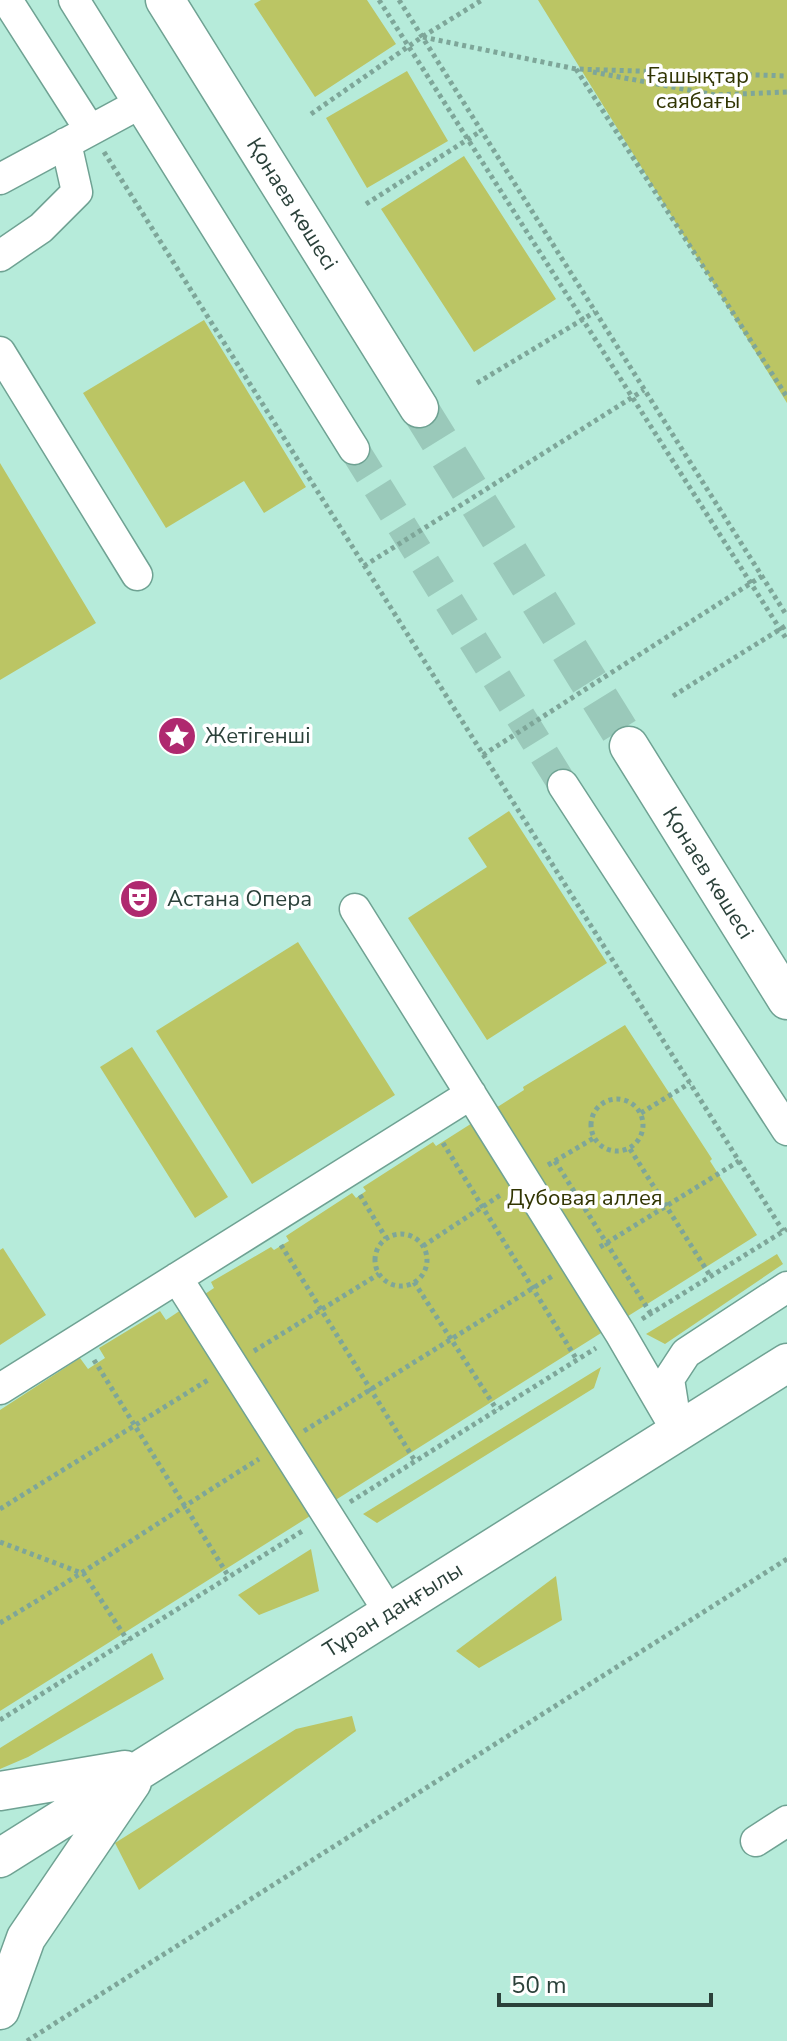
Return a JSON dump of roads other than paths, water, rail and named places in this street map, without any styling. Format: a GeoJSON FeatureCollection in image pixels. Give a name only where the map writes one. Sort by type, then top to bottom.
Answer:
{"type":"FeatureCollection","features":[{"type":"Feature","properties":{"kind":"main road","name":"Қонаев көшесі"},"geometry":{"type":"LineString","coordinates":[[172,2],[419,408]]}},
{"type":"Feature","properties":{"kind":"main road","name":"Қонаев көшесі"},"geometry":{"type":"LineString","coordinates":[[629,746],[776,973],[787,1000]]}},
{"type":"Feature","properties":{"kind":"main road","name":"Тұран даңғылы"},"geometry":{"type":"LineString","coordinates":[[0,1858],[787,1363]]}},
{"type":"Feature","properties":{"kind":"main road"},"geometry":{"type":"LineString","coordinates":[[0,1791],[143,1766]]}},
{"type":"Feature","properties":{"kind":"main road"},"geometry":{"type":"LineString","coordinates":[[0,2010],[26,1938],[143,1766]]}},
{"type":"Feature","properties":{"kind":"lane"},"geometry":{"type":"LineString","coordinates":[[0,256],[41,228],[77,192],[78,136],[7,0]]}},
{"type":"Feature","properties":{"kind":"lane"},"geometry":{"type":"LineString","coordinates":[[74,0],[354,449]]}},
{"type":"Feature","properties":{"kind":"lane"},"geometry":{"type":"LineString","coordinates":[[0,179],[139,104]]}},
{"type":"Feature","properties":{"kind":"lane"},"geometry":{"type":"LineString","coordinates":[[0,352],[137,575]]}},
{"type":"Feature","properties":{"kind":"lane"},"geometry":{"type":"LineString","coordinates":[[563,785],[787,1130]]}},
{"type":"Feature","properties":{"kind":"lane"},"geometry":{"type":"LineString","coordinates":[[355,909],[620,1333],[677,1431]]}},
{"type":"Feature","properties":{"kind":"lane"},"geometry":{"type":"LineString","coordinates":[[0,1389],[471,1094]]}},
{"type":"Feature","properties":{"kind":"lane"},"geometry":{"type":"LineString","coordinates":[[177,1278],[389,1612]]}},
{"type":"Feature","properties":{"kind":"lane"},"geometry":{"type":"LineString","coordinates":[[677,1431],[669,1379],[686,1353],[787,1287]]}},
{"type":"Feature","properties":{"kind":"lane"},"geometry":{"type":"LineString","coordinates":[[756,1841],[787,1821]]}},
{"type":"Feature","properties":{"kind":"tunnel"},"geometry":{"type":"LineString","coordinates":[[419,408],[629,746]]}},
{"type":"Feature","properties":{"kind":"tunnel"},"geometry":{"type":"LineString","coordinates":[[354,449],[563,785]]}},
{"type":"Feature","properties":{"kind":"place","name":"Жетігенші"},"geometry":{"type":"Point","coordinates":[177,736]}},
{"type":"Feature","properties":{"kind":"place","name":"Астана Опера"},"geometry":{"type":"Point","coordinates":[139,899]}},
{"type":"Feature","properties":{"kind":"park label","name":"Ғашықтар саябағы"},"geometry":{"type":"Point","coordinates":[698,88]}},
{"type":"Feature","properties":{"kind":"park label","name":"Дубовая аллея"},"geometry":{"type":"Point","coordinates":[585,1198]}}]}
